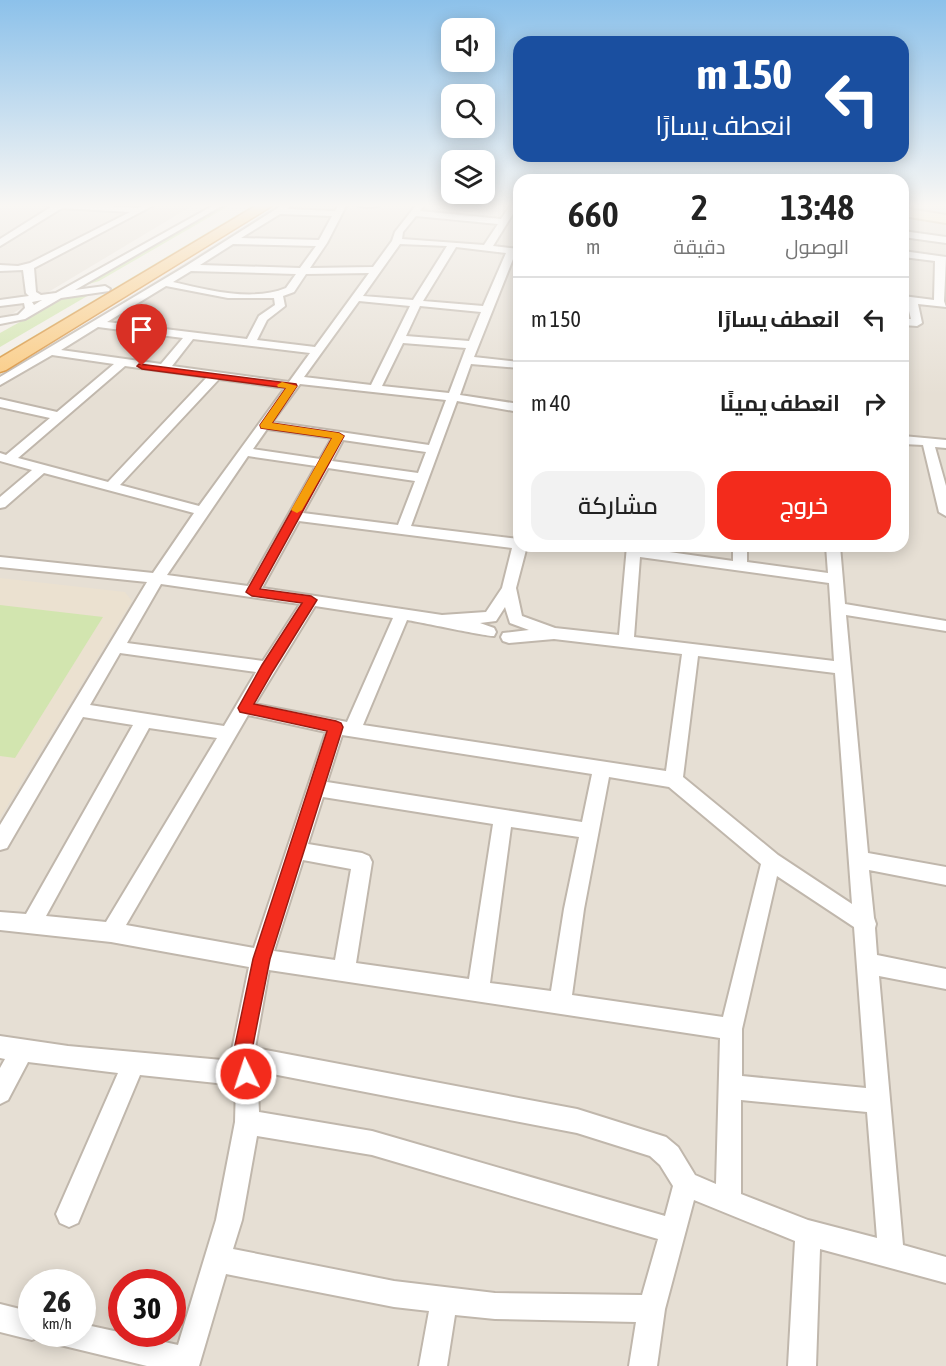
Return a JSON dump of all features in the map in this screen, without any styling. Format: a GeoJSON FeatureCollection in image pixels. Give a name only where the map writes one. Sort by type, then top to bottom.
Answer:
{"type":"FeatureCollection","features":[{"type":"Feature","properties":{"kind":"highway"},"geometry":{"type":"LineString","coordinates":[[0,352],[139,268]]}},
{"type":"Feature","properties":{"kind":"highway"},"geometry":{"type":"LineString","coordinates":[[0,366],[169,268]]}},
{"type":"Feature","properties":{"kind":"street"},"geometry":{"type":"LineString","coordinates":[[29,268],[31,292],[38,297]]}},
{"type":"Feature","properties":{"kind":"street"},"geometry":{"type":"LineString","coordinates":[[0,328],[109,268]]}},
{"type":"Feature","properties":{"kind":"street"},"geometry":{"type":"LineString","coordinates":[[0,382],[189,268],[375,270]]}},
{"type":"Feature","properties":{"kind":"street"},"geometry":{"type":"LineString","coordinates":[[164,283],[218,294],[278,295],[290,290],[305,268]]}},
{"type":"Feature","properties":{"kind":"street"},"geometry":{"type":"LineString","coordinates":[[375,388],[417,302],[438,268]]}},
{"type":"Feature","properties":{"kind":"street"},"geometry":{"type":"LineString","coordinates":[[403,530],[487,309],[508,268]]}},
{"type":"Feature","properties":{"kind":"street"},"geometry":{"type":"LineString","coordinates":[[909,299],[943,304],[943,268]]}},
{"type":"Feature","properties":{"kind":"street"},"geometry":{"type":"LineString","coordinates":[[0,842],[157,578],[202,510],[375,270]]}},
{"type":"Feature","properties":{"kind":"street"},"geometry":{"type":"LineString","coordinates":[[77,286],[100,290]]}},
{"type":"Feature","properties":{"kind":"street"},"geometry":{"type":"LineString","coordinates":[[0,302],[100,290]]}},
{"type":"Feature","properties":{"kind":"street"},"geometry":{"type":"LineString","coordinates":[[250,343],[263,318],[280,306],[278,295]]}},
{"type":"Feature","properties":{"kind":"street"},"geometry":{"type":"LineString","coordinates":[[356,298],[487,309]]}},
{"type":"Feature","properties":{"kind":"street"},"geometry":{"type":"LineString","coordinates":[[0,321],[24,315],[29,305],[15,301]]}},
{"type":"Feature","properties":{"kind":"street"},"geometry":{"type":"LineString","coordinates":[[909,302],[917,323],[909,322]]}},
{"type":"Feature","properties":{"kind":"street"},"geometry":{"type":"LineString","coordinates":[[97,324],[317,351]]}},
{"type":"Feature","properties":{"kind":"street"},"geometry":{"type":"LineString","coordinates":[[163,369],[190,336]]}},
{"type":"Feature","properties":{"kind":"street"},"geometry":{"type":"LineString","coordinates":[[399,339],[473,345]]}},
{"type":"Feature","properties":{"kind":"street"},"geometry":{"type":"LineString","coordinates":[[52,352],[121,364],[215,376],[375,388],[513,407]]}},
{"type":"Feature","properties":{"kind":"street"},"geometry":{"type":"LineString","coordinates":[[467,360],[513,364]]}},
{"type":"Feature","properties":{"kind":"street"},"geometry":{"type":"LineString","coordinates":[[4,458],[121,364]]}},
{"type":"Feature","properties":{"kind":"street"},"geometry":{"type":"LineString","coordinates":[[111,488],[215,376]]}},
{"type":"Feature","properties":{"kind":"street"},"geometry":{"type":"LineString","coordinates":[[0,403],[59,416]]}},
{"type":"Feature","properties":{"kind":"street"},"geometry":{"type":"LineString","coordinates":[[265,425],[434,449]]}},
{"type":"Feature","properties":{"kind":"street"},"geometry":{"type":"LineString","coordinates":[[252,592],[339,436]]}},
{"type":"Feature","properties":{"kind":"street"},"geometry":{"type":"LineString","coordinates":[[909,440],[946,444]]}},
{"type":"Feature","properties":{"kind":"street"},"geometry":{"type":"LineString","coordinates":[[928,442],[946,512]]}},
{"type":"Feature","properties":{"kind":"street"},"geometry":{"type":"LineString","coordinates":[[246,452],[423,478]]}},
{"type":"Feature","properties":{"kind":"street"},"geometry":{"type":"LineString","coordinates":[[4,458],[111,488],[202,510]]}},
{"type":"Feature","properties":{"kind":"street"},"geometry":{"type":"LineString","coordinates":[[0,504],[41,469]]}},
{"type":"Feature","properties":{"kind":"street"},"geometry":{"type":"LineString","coordinates":[[293,516],[513,544]]}},
{"type":"Feature","properties":{"kind":"street"},"geometry":{"type":"LineString","coordinates":[[490,625],[509,588],[517,552]]}},
{"type":"Feature","properties":{"kind":"street"},"geometry":{"type":"LineString","coordinates":[[626,641],[634,552]]}},
{"type":"Feature","properties":{"kind":"street"},"geometry":{"type":"LineString","coordinates":[[653,552],[835,579]]}},
{"type":"Feature","properties":{"kind":"street"},"geometry":{"type":"LineString","coordinates":[[740,552],[740,566]]}},
{"type":"Feature","properties":{"kind":"street"},"geometry":{"type":"LineString","coordinates":[[833,552],[866,924],[891,1255]]}},
{"type":"Feature","properties":{"kind":"street"},"geometry":{"type":"LineString","coordinates":[[0,562],[157,578],[490,625],[504,614],[554,633]]}},
{"type":"Feature","properties":{"kind":"street"},"geometry":{"type":"LineString","coordinates":[[509,588],[519,628],[509,637]]}},
{"type":"Feature","properties":{"kind":"street"},"geometry":{"type":"LineString","coordinates":[[111,932],[267,668],[311,600]]}},
{"type":"Feature","properties":{"kind":"street"},"geometry":{"type":"LineString","coordinates":[[838,608],[946,626]]}},
{"type":"Feature","properties":{"kind":"street"},"geometry":{"type":"LineString","coordinates":[[96,1342],[186,1364],[230,1220],[247,1122],[246,1029],[261,959],[315,788],[402,614]]}},
{"type":"Feature","properties":{"kind":"street"},"geometry":{"type":"LineString","coordinates":[[490,625],[497,638],[554,633],[843,668]]}},
{"type":"Feature","properties":{"kind":"street"},"geometry":{"type":"LineString","coordinates":[[117,647],[267,668]]}},
{"type":"Feature","properties":{"kind":"street"},"geometry":{"type":"LineString","coordinates":[[674,780],[691,650]]}},
{"type":"Feature","properties":{"kind":"street"},"geometry":{"type":"LineString","coordinates":[[245,708],[344,728],[674,780],[771,861],[866,924]]}},
{"type":"Feature","properties":{"kind":"street"},"geometry":{"type":"LineString","coordinates":[[78,710],[228,734]]}},
{"type":"Feature","properties":{"kind":"street"},"geometry":{"type":"LineString","coordinates":[[31,924],[145,720]]}},
{"type":"Feature","properties":{"kind":"street"},"geometry":{"type":"LineString","coordinates":[[560,1004],[574,909],[602,768]]}},
{"type":"Feature","properties":{"kind":"street"},"geometry":{"type":"LineString","coordinates":[[315,788],[589,831]]}},
{"type":"Feature","properties":{"kind":"street"},"geometry":{"type":"LineString","coordinates":[[478,991],[503,818]]}},
{"type":"Feature","properties":{"kind":"street"},"geometry":{"type":"LineString","coordinates":[[296,850],[362,862],[344,972]]}},
{"type":"Feature","properties":{"kind":"street"},"geometry":{"type":"LineString","coordinates":[[859,860],[946,876]]}},
{"type":"Feature","properties":{"kind":"street"},"geometry":{"type":"LineString","coordinates":[[728,1201],[731,1029],[771,861]]}},
{"type":"Feature","properties":{"kind":"street"},"geometry":{"type":"LineString","coordinates":[[0,921],[111,932],[344,972],[731,1029]]}},
{"type":"Feature","properties":{"kind":"street"},"geometry":{"type":"LineString","coordinates":[[869,964],[946,979]]}},
{"type":"Feature","properties":{"kind":"street"},"geometry":{"type":"LineString","coordinates":[[0,1092],[11,1048],[134,1063],[245,1066],[577,1121],[657,1146],[669,1156],[686,1184],[728,1201],[808,1233],[946,1270]]}},
{"type":"Feature","properties":{"kind":"street"},"geometry":{"type":"LineString","coordinates":[[69,1214],[134,1063]]}},
{"type":"Feature","properties":{"kind":"street"},"geometry":{"type":"LineString","coordinates":[[730,1087],[879,1101]]}},
{"type":"Feature","properties":{"kind":"street"},"geometry":{"type":"LineString","coordinates":[[247,1122],[372,1143],[673,1231]]}},
{"type":"Feature","properties":{"kind":"street"},"geometry":{"type":"LineString","coordinates":[[644,1366],[652,1309],[686,1184]]}},
{"type":"Feature","properties":{"kind":"street"},"geometry":{"type":"LineString","coordinates":[[802,1366],[808,1233]]}},
{"type":"Feature","properties":{"kind":"street"},"geometry":{"type":"LineString","coordinates":[[218,1259],[394,1294],[495,1306],[652,1309]]}},
{"type":"Feature","properties":{"kind":"street"},"geometry":{"type":"LineString","coordinates":[[433,1366],[444,1300]]}},
{"type":"Feature","properties":{"kind":"street"},"geometry":{"type":"LineString","coordinates":[[0,1318],[18,1322]]}},
{"type":"Feature","properties":{"kind":"shaded area"},"geometry":{"type":"Polygon","coordinates":[[[0,268],[89,268],[0,321],[0,268]]]}},
{"type":"Feature","properties":{"kind":"shaded area"},"geometry":{"type":"Polygon","coordinates":[[[178,268],[513,268],[513,552],[909,552],[909,268],[946,268],[946,1366],[0,1366],[0,378],[178,268]]]}},
{"type":"Feature","properties":{"kind":"shaded area"},"geometry":{"type":"Polygon","coordinates":[[[0,578],[125,592],[132,601],[0,818],[0,578]]]}},
{"type":"Feature","properties":{"kind":"green space"},"geometry":{"type":"Polygon","coordinates":[[[103,268],[122,268],[99,281],[89,284],[80,281],[103,268]]]}},
{"type":"Feature","properties":{"kind":"green space"},"geometry":{"type":"Polygon","coordinates":[[[148,268],[156,268],[0,362],[0,356],[148,268]]]}},
{"type":"Feature","properties":{"kind":"green space"},"geometry":{"type":"Polygon","coordinates":[[[89,295],[0,347],[0,333],[65,297],[89,295]]]}},
{"type":"Feature","properties":{"kind":"green space"},"geometry":{"type":"Polygon","coordinates":[[[0,605],[103,617],[15,758],[0,756],[0,605]]]}},
{"type":"Feature","properties":{"kind":"slow traffic"},"geometry":{"type":"LineString","coordinates":[[282,385],[293,386],[265,425],[339,436],[297,510]]}},
{"type":"Feature","properties":{"kind":"route"},"geometry":{"type":"LineString","coordinates":[[142,366],[293,386],[265,425],[339,436],[252,592],[311,600],[267,668],[245,708],[336,727],[261,959],[243,1050],[246,1074]]}}]}
